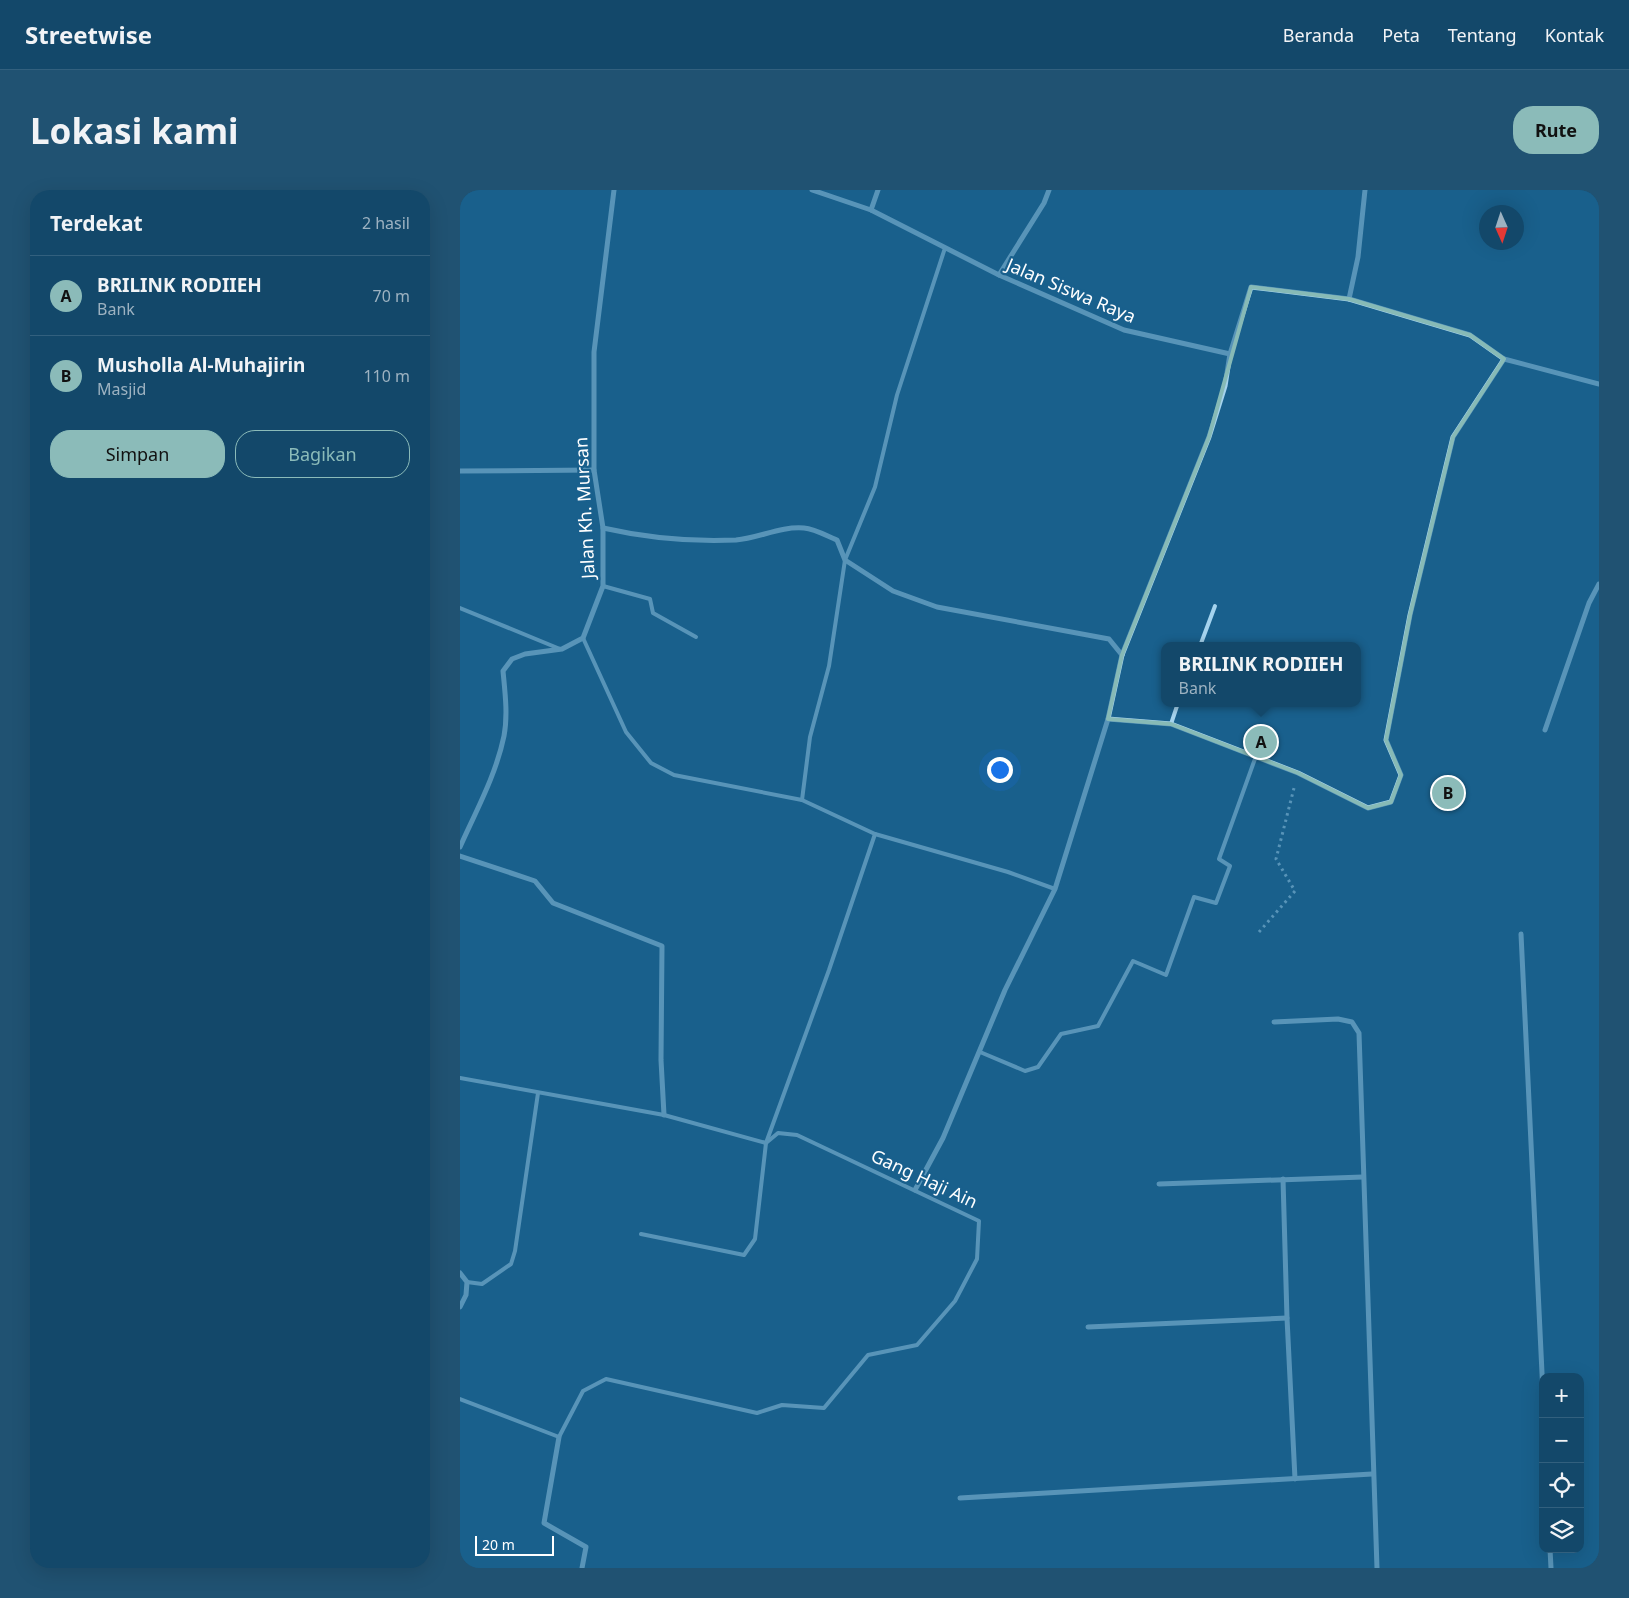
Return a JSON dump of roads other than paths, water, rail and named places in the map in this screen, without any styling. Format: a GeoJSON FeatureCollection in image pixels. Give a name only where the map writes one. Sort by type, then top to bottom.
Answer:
{"type":"FeatureCollection","features":[{"type":"Feature","properties":{"kind":"street","name":"Jalan Kh. Mursan"},"geometry":{"type":"LineString","coordinates":[[582,638],[603,586],[604,528],[594,470],[594,352],[614,190]]}},
{"type":"Feature","properties":{"kind":"street","name":"Jalan Siswa Raya"},"geometry":{"type":"LineString","coordinates":[[812,190],[871,210],[998,275],[1124,330],[1230,354]]}},
{"type":"Feature","properties":{"kind":"street"},"geometry":{"type":"LineString","coordinates":[[871,210],[878,190]]}},
{"type":"Feature","properties":{"kind":"street"},"geometry":{"type":"LineString","coordinates":[[998,275],[1044,203],[1049,190]]}},
{"type":"Feature","properties":{"kind":"street"},"geometry":{"type":"LineString","coordinates":[[1349,300],[1358,257],[1365,190]]}},
{"type":"Feature","properties":{"kind":"street"},"geometry":{"type":"LineString","coordinates":[[915,1190],[943,1138],[1005,990],[1055,889],[1108,719],[1122,655],[1209,437],[1225,386],[1230,354],[1251,287],[1349,300],[1470,335],[1504,359],[1599,384]]}},
{"type":"Feature","properties":{"kind":"street"},"geometry":{"type":"LineString","coordinates":[[1108,719],[1171,724],[1298,773],[1368,808],[1391,802],[1402,775],[1386,740],[1410,615],[1453,437],[1504,359]]}},
{"type":"Feature","properties":{"kind":"street"},"geometry":{"type":"LineString","coordinates":[[460,472],[594,470]]}},
{"type":"Feature","properties":{"kind":"street"},"geometry":{"type":"LineString","coordinates":[[604,528],[642,537],[696,540],[739,540],[764,533],[805,528],[837,540],[845,560],[893,591],[937,606],[1109,639],[1122,655]]}},
{"type":"Feature","properties":{"kind":"street"},"geometry":{"type":"LineString","coordinates":[[1545,730],[1589,603],[1599,584]]}},
{"type":"Feature","properties":{"kind":"street"},"geometry":{"type":"LineString","coordinates":[[460,847],[490,779],[504,736],[506,709],[503,671],[512,659],[525,654],[562,649],[582,638]]}},
{"type":"Feature","properties":{"kind":"street"},"geometry":{"type":"LineString","coordinates":[[460,856],[535,881],[553,903],[662,946],[661,1060],[664,1115]]}},
{"type":"Feature","properties":{"kind":"street"},"geometry":{"type":"LineString","coordinates":[[1521,934],[1542,1373]]}},
{"type":"Feature","properties":{"kind":"street"},"geometry":{"type":"LineString","coordinates":[[1274,1022],[1338,1019],[1352,1022],[1359,1034],[1372,1474],[1377,1568]]}},
{"type":"Feature","properties":{"kind":"street"},"geometry":{"type":"LineString","coordinates":[[1159,1184],[1363,1177]]}},
{"type":"Feature","properties":{"kind":"street"},"geometry":{"type":"LineString","coordinates":[[1283,1179],[1287,1318],[1295,1479]]}},
{"type":"Feature","properties":{"kind":"street"},"geometry":{"type":"LineString","coordinates":[[460,1273],[467,1282],[466,1294],[460,1307]]}},
{"type":"Feature","properties":{"kind":"street"},"geometry":{"type":"LineString","coordinates":[[1088,1328],[1287,1318]]}},
{"type":"Feature","properties":{"kind":"street"},"geometry":{"type":"LineString","coordinates":[[559,1437],[544,1522],[586,1547],[582,1568]]}},
{"type":"Feature","properties":{"kind":"street"},"geometry":{"type":"LineString","coordinates":[[960,1498],[1372,1474]]}},
{"type":"Feature","properties":{"kind":"street"},"geometry":{"type":"LineString","coordinates":[[1550,1553],[1551,1568]]}},
{"type":"Feature","properties":{"kind":"lane"},"geometry":{"type":"LineString","coordinates":[[802,800],[810,736],[829,666],[845,560],[875,487],[897,395],[945,248]]}},
{"type":"Feature","properties":{"kind":"lane"},"geometry":{"type":"LineString","coordinates":[[603,586],[650,599],[653,613],[696,637]]}},
{"type":"Feature","properties":{"kind":"lane"},"geometry":{"type":"LineString","coordinates":[[1202,642],[1215,606]]}},
{"type":"Feature","properties":{"kind":"lane"},"geometry":{"type":"LineString","coordinates":[[460,608],[562,649]]}},
{"type":"Feature","properties":{"kind":"lane"},"geometry":{"type":"LineString","coordinates":[[582,638],[626,732],[651,763],[674,775],[802,800],[875,834],[1008,872],[1055,889]]}},
{"type":"Feature","properties":{"kind":"lane"},"geometry":{"type":"LineString","coordinates":[[1171,724],[1177,707]]}},
{"type":"Feature","properties":{"kind":"lane"},"geometry":{"type":"LineString","coordinates":[[980,1052],[1025,1072],[1038,1067],[1061,1034],[1098,1026],[1133,961],[1166,974],[1194,896],[1216,903],[1230,866],[1220,859],[1256,756]]}},
{"type":"Feature","properties":{"kind":"lane"},"geometry":{"type":"LineString","coordinates":[[641,1234],[744,1255],[755,1239],[766,1143],[829,970],[875,834]]}},
{"type":"Feature","properties":{"kind":"lane"},"geometry":{"type":"LineString","coordinates":[[460,1078],[664,1115],[766,1143]]}},
{"type":"Feature","properties":{"kind":"lane"},"geometry":{"type":"LineString","coordinates":[[467,1282],[482,1284],[511,1264],[515,1251],[538,1093]]}},
{"type":"Feature","properties":{"kind":"lane","name":"Gang Haji Ain"},"geometry":{"type":"LineString","coordinates":[[559,1437],[583,1391],[606,1379],[758,1412],[782,1405],[824,1408],[868,1355],[917,1345],[955,1301],[977,1258],[979,1221],[797,1135],[778,1133],[766,1143]]}},
{"type":"Feature","properties":{"kind":"lane"},"geometry":{"type":"LineString","coordinates":[[460,1399],[559,1437]]}},
{"type":"Feature","properties":{"kind":"place","name":"BRILINK RODIIEH"},"geometry":{"type":"Point","coordinates":[1261,742]}},
{"type":"Feature","properties":{"kind":"place","name":"Musholla Al-Muhajirin"},"geometry":{"type":"Point","coordinates":[1448,793]}}]}
